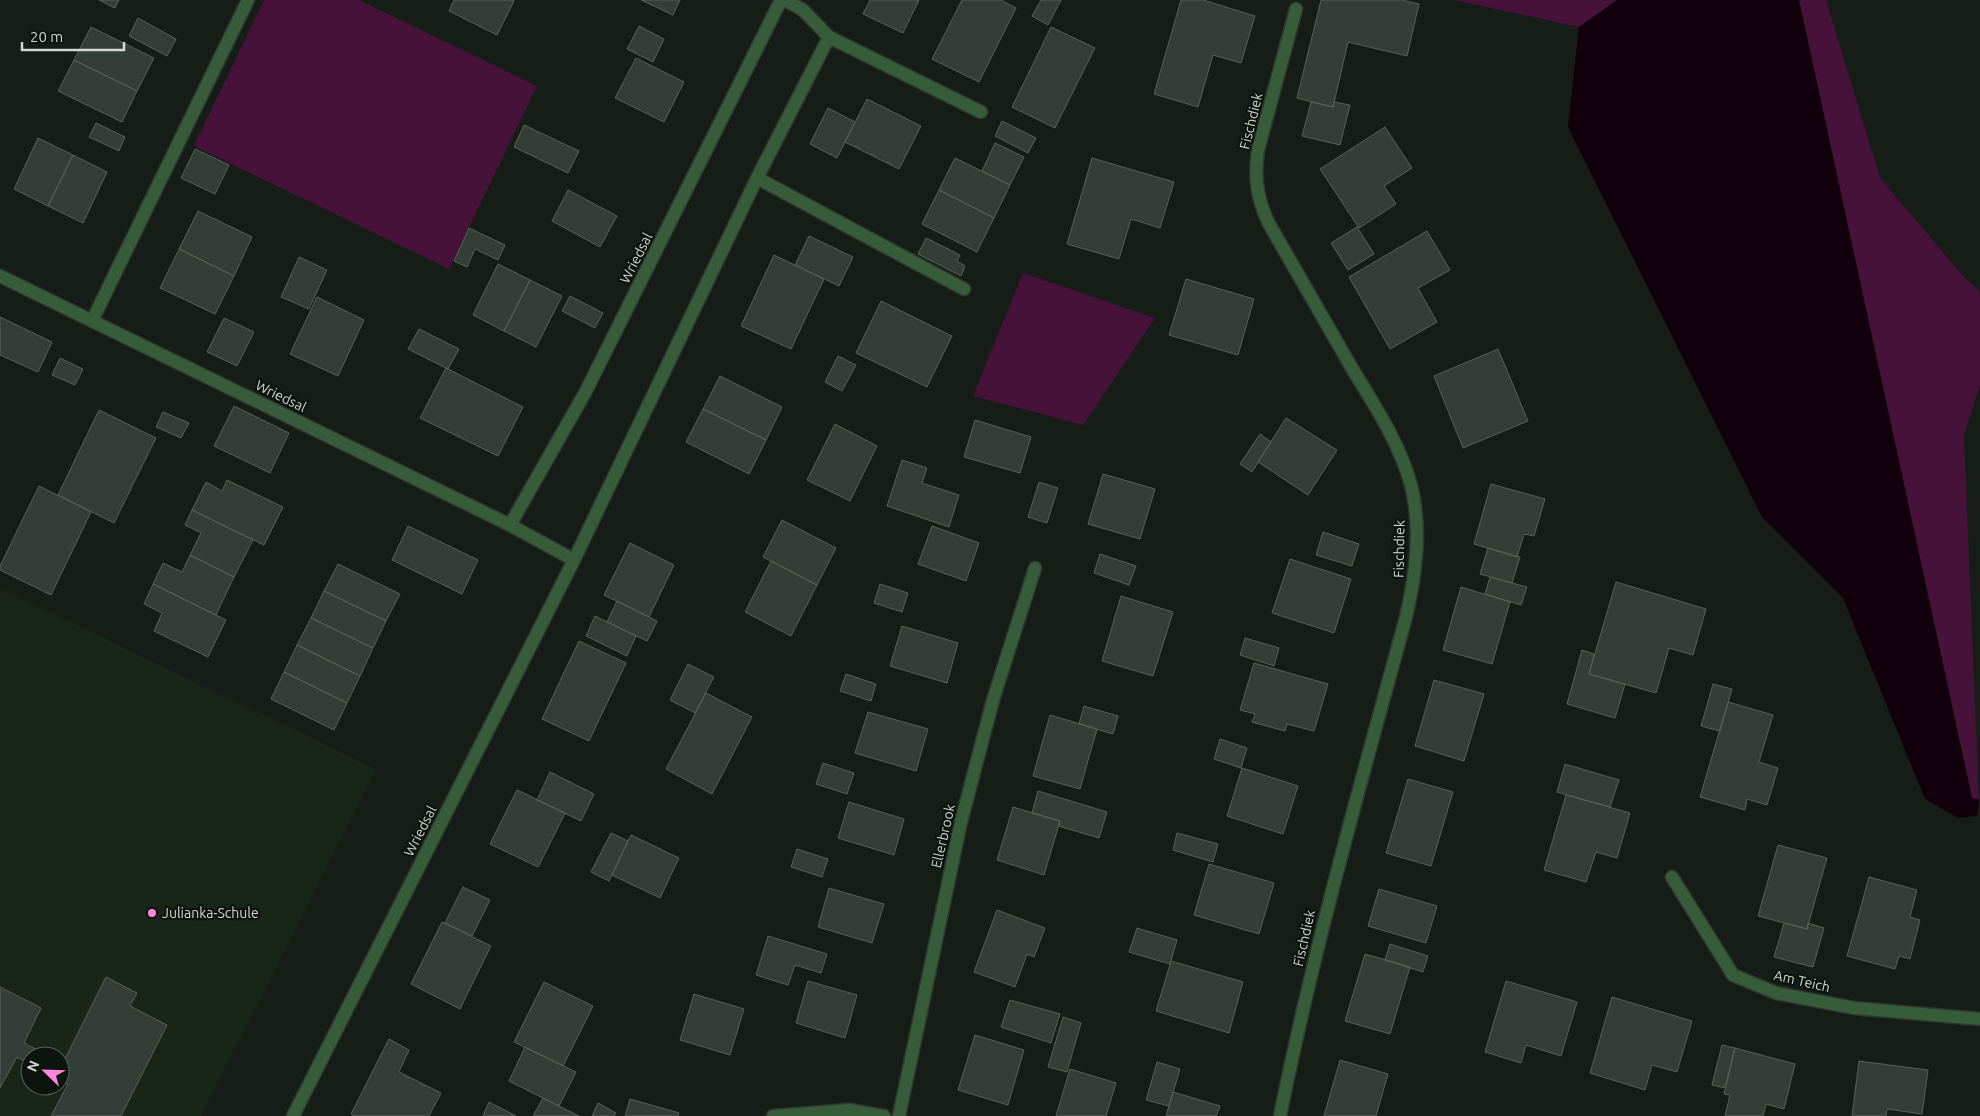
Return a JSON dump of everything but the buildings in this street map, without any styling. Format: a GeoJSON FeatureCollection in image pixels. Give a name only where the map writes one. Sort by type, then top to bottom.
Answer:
{"type":"FeatureCollection","features":[{"type":"Feature","properties":{"kind":"street"},"geometry":{"type":"LineString","coordinates":[[92,321],[248,0]]}},
{"type":"Feature","properties":{"kind":"street","name":"Wriedsal"},"geometry":{"type":"LineString","coordinates":[[510,525],[586,391],[781,0]]}},
{"type":"Feature","properties":{"kind":"street"},"geometry":{"type":"LineString","coordinates":[[785,0],[803,10],[830,37],[981,112]]}},
{"type":"Feature","properties":{"kind":"street","name":"Fischdiek"},"geometry":{"type":"LineString","coordinates":[[1280,1116],[1330,892],[1406,617],[1413,587],[1417,542],[1411,486],[1402,460],[1382,419],[1268,222],[1258,195],[1256,164],[1258,150],[1296,9]]}},
{"type":"Feature","properties":{"kind":"street","name":"Wriedsal"},"geometry":{"type":"LineString","coordinates":[[293,1116],[574,560],[757,178],[830,37]]}},
{"type":"Feature","properties":{"kind":"street"},"geometry":{"type":"LineString","coordinates":[[757,178],[964,289]]}},
{"type":"Feature","properties":{"kind":"street","name":"Wriedsal"},"geometry":{"type":"LineString","coordinates":[[0,276],[510,525],[574,560]]}},
{"type":"Feature","properties":{"kind":"street","name":"Ellerbrook"},"geometry":{"type":"LineString","coordinates":[[899,1116],[961,822],[993,700],[1035,568]]}},
{"type":"Feature","properties":{"kind":"street","name":"Am Teich"},"geometry":{"type":"LineString","coordinates":[[1672,878],[1733,975],[1776,993],[1854,1008],[1980,1019]]}},
{"type":"Feature","properties":{"kind":"street"},"geometry":{"type":"LineString","coordinates":[[773,1116],[849,1110],[884,1116]]}},
{"type":"Feature","properties":{"kind":"shaded area"},"geometry":{"type":"Polygon","coordinates":[[[264,0],[359,0],[537,86],[449,269],[194,146],[264,0]]]}},
{"type":"Feature","properties":{"kind":"shaded area"},"geometry":{"type":"Polygon","coordinates":[[[1454,0],[1617,0],[1579,27],[1454,0]]]}},
{"type":"Feature","properties":{"kind":"shaded area"},"geometry":{"type":"Polygon","coordinates":[[[1617,0],[1799,0],[1972,798],[1979,800],[1977,816],[1958,818],[1925,799],[1843,598],[1762,517],[1568,127],[1579,27],[1617,0]]]}},
{"type":"Feature","properties":{"kind":"shaded area"},"geometry":{"type":"Polygon","coordinates":[[[1799,0],[1826,0],[1880,178],[1964,277],[1980,292],[1980,384],[1964,436],[1979,800],[1972,798],[1799,0]]]}},
{"type":"Feature","properties":{"kind":"shaded area"},"geometry":{"type":"Polygon","coordinates":[[[1023,273],[1155,318],[1083,425],[973,396],[1023,273]]]}},
{"type":"Feature","properties":{"kind":"shaded area","name":"Julianka-Schule"},"geometry":{"type":"Polygon","coordinates":[[[0,588],[376,769],[201,1116],[0,1116],[0,588]]]}},
{"type":"Feature","properties":{"kind":"place","name":"Julianka-Schule"},"geometry":{"type":"Point","coordinates":[152,913]}}]}
